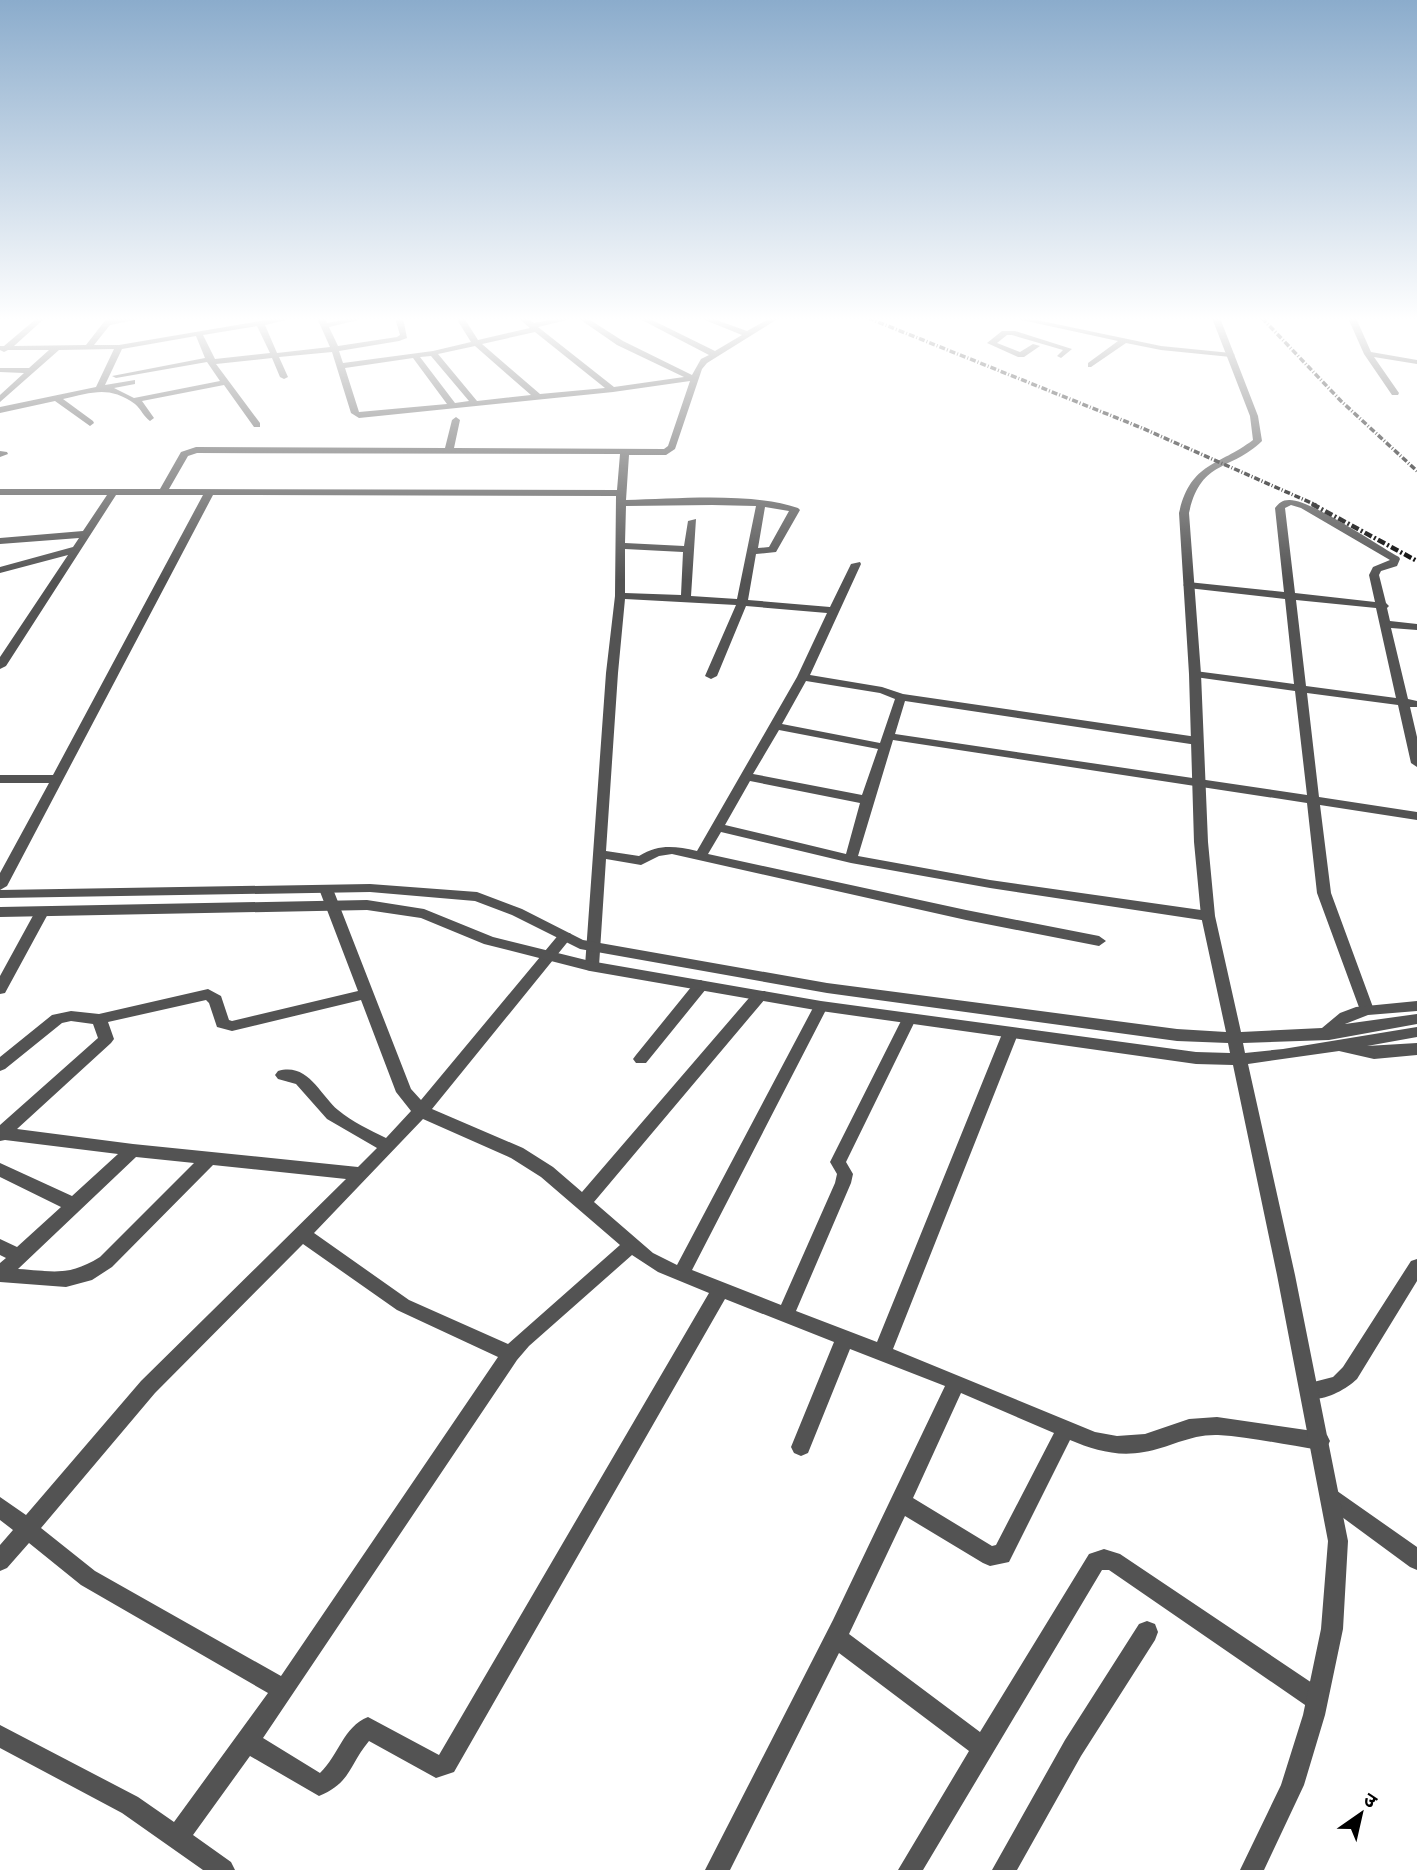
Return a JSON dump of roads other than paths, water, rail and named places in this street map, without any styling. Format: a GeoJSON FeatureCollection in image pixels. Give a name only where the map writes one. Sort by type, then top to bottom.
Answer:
{"type":"FeatureCollection","features":[{"type":"Feature","properties":{"kind":"street"},"geometry":{"type":"LineString","coordinates":[[0,410],[22,405]]}},
{"type":"Feature","properties":{"kind":"street"},"geometry":{"type":"LineString","coordinates":[[66,405],[90,423]]}},
{"type":"Feature","properties":{"kind":"street"},"geometry":{"type":"LineString","coordinates":[[139,405],[150,418]]}},
{"type":"Feature","properties":{"kind":"street"},"geometry":{"type":"LineString","coordinates":[[243,405],[257,425]]}},
{"type":"Feature","properties":{"kind":"street"},"geometry":{"type":"LineString","coordinates":[[353,405],[355,413],[359,415],[450,405]]}},
{"type":"Feature","properties":{"kind":"street"},"geometry":{"type":"LineString","coordinates":[[163,492],[184,454],[196,450],[660,453],[670,450],[685,405]]}},
{"type":"Feature","properties":{"kind":"street"},"geometry":{"type":"LineString","coordinates":[[1250,405],[1258,441],[1247,450],[1210,467],[1192,483],[1186,497],[1184,513],[1208,916],[1320,1441],[1338,1541],[1338,1585],[1333,1638],[1296,1774],[1252,1870]]}},
{"type":"Feature","properties":{"kind":"street"},"geometry":{"type":"LineString","coordinates":[[449,452],[456,421]]}},
{"type":"Feature","properties":{"kind":"street"},"geometry":{"type":"LineString","coordinates":[[592,966],[612,673],[620,596],[621,498],[625,453]]}},
{"type":"Feature","properties":{"kind":"street"},"geometry":{"type":"LineString","coordinates":[[0,492],[621,498],[761,504],[789,506],[795,510],[772,550],[751,551]]}},
{"type":"Feature","properties":{"kind":"street"},"geometry":{"type":"LineString","coordinates":[[0,666],[113,492]]}},
{"type":"Feature","properties":{"kind":"street"},"geometry":{"type":"LineString","coordinates":[[0,886],[209,493]]}},
{"type":"Feature","properties":{"kind":"street"},"geometry":{"type":"LineString","coordinates":[[1367,1010],[1324,893],[1280,508],[1288,502],[1304,506],[1395,559],[1393,564],[1374,572],[1384,606],[1417,763]]}},
{"type":"Feature","properties":{"kind":"street"},"geometry":{"type":"LineString","coordinates":[[711,676],[742,602],[761,504]]}},
{"type":"Feature","properties":{"kind":"street"},"geometry":{"type":"LineString","coordinates":[[686,597],[688,549],[693,521]]}},
{"type":"Feature","properties":{"kind":"street"},"geometry":{"type":"LineString","coordinates":[[0,541],[86,534]]}},
{"type":"Feature","properties":{"kind":"street"},"geometry":{"type":"LineString","coordinates":[[621,546],[688,549]]}},
{"type":"Feature","properties":{"kind":"street"},"geometry":{"type":"LineString","coordinates":[[0,570],[77,549]]}},
{"type":"Feature","properties":{"kind":"street"},"geometry":{"type":"LineString","coordinates":[[700,857],[803,677],[856,565]]}},
{"type":"Feature","properties":{"kind":"street"},"geometry":{"type":"LineString","coordinates":[[1188,584],[1384,606]]}},
{"type":"Feature","properties":{"kind":"street"},"geometry":{"type":"LineString","coordinates":[[620,596],[686,597],[835,611]]}},
{"type":"Feature","properties":{"kind":"street"},"geometry":{"type":"LineString","coordinates":[[1387,624],[1417,627]]}},
{"type":"Feature","properties":{"kind":"street"},"geometry":{"type":"LineString","coordinates":[[1195,674],[1417,704]]}},
{"type":"Feature","properties":{"kind":"street"},"geometry":{"type":"LineString","coordinates":[[803,677],[882,690],[901,697],[1197,741]]}},
{"type":"Feature","properties":{"kind":"street"},"geometry":{"type":"LineString","coordinates":[[851,859],[885,741],[901,697]]}},
{"type":"Feature","properties":{"kind":"street"},"geometry":{"type":"LineString","coordinates":[[776,726],[1199,783],[1417,816]]}},
{"type":"Feature","properties":{"kind":"street"},"geometry":{"type":"LineString","coordinates":[[747,777],[867,800]]}},
{"type":"Feature","properties":{"kind":"street"},"geometry":{"type":"LineString","coordinates":[[0,779],[57,779]]}},
{"type":"Feature","properties":{"kind":"street"},"geometry":{"type":"LineString","coordinates":[[719,828],[851,859],[978,882],[1208,916]]}},
{"type":"Feature","properties":{"kind":"street"},"geometry":{"type":"LineString","coordinates":[[599,854],[641,862],[664,849],[1099,941]]}},
{"type":"Feature","properties":{"kind":"street"},"geometry":{"type":"LineString","coordinates":[[0,912],[329,898],[382,889],[477,897],[517,912],[580,944],[593,947],[827,988],[1177,1035],[1234,1039],[1327,1032],[1417,1019]]}},
{"type":"Feature","properties":{"kind":"street"},"geometry":{"type":"LineString","coordinates":[[0,894],[329,898],[424,914],[489,941],[592,966],[821,1006],[1196,1058],[1240,1059],[1417,1032]]}},
{"type":"Feature","properties":{"kind":"street"},"geometry":{"type":"LineString","coordinates":[[329,898],[404,1092],[421,1111],[517,1153],[547,1172],[647,1258],[681,1275],[882,1352],[1094,1441],[1117,1445],[1145,1443],[1189,1428],[1217,1426],[1320,1441]]}},
{"type":"Feature","properties":{"kind":"street"},"geometry":{"type":"LineString","coordinates":[[0,989],[42,912]]}},
{"type":"Feature","properties":{"kind":"street"},"geometry":{"type":"LineString","coordinates":[[0,1561],[148,1387],[362,1174],[421,1111],[565,936]]}},
{"type":"Feature","properties":{"kind":"street"},"geometry":{"type":"LineString","coordinates":[[641,1059],[701,985]]}},
{"type":"Feature","properties":{"kind":"street"},"geometry":{"type":"LineString","coordinates":[[0,1065],[57,1019],[71,1016],[99,1020],[208,994],[216,1000],[222,1023],[232,1026],[366,994]]}},
{"type":"Feature","properties":{"kind":"street"},"geometry":{"type":"LineString","coordinates":[[583,1203],[760,995]]}},
{"type":"Feature","properties":{"kind":"street"},"geometry":{"type":"LineString","coordinates":[[681,1275],[821,1006]]}},
{"type":"Feature","properties":{"kind":"street"},"geometry":{"type":"LineString","coordinates":[[1327,1032],[1335,1022],[1345,1016],[1367,1010],[1417,1006]]}},
{"type":"Feature","properties":{"kind":"street"},"geometry":{"type":"LineString","coordinates":[[786,1314],[843,1183],[845,1174],[838,1162],[909,1019]]}},
{"type":"Feature","properties":{"kind":"street"},"geometry":{"type":"LineString","coordinates":[[1,1134],[106,1039],[99,1020]]}},
{"type":"Feature","properties":{"kind":"street"},"geometry":{"type":"LineString","coordinates":[[1327,1032],[1339,1046],[1374,1053],[1417,1049]]}},
{"type":"Feature","properties":{"kind":"street"},"geometry":{"type":"LineString","coordinates":[[882,1352],[1010,1034]]}},
{"type":"Feature","properties":{"kind":"street"},"geometry":{"type":"LineString","coordinates":[[283,1075],[297,1076],[309,1085],[330,1113],[388,1146]]}},
{"type":"Feature","properties":{"kind":"street"},"geometry":{"type":"LineString","coordinates":[[1,1134],[362,1174]]}},
{"type":"Feature","properties":{"kind":"street"},"geometry":{"type":"LineString","coordinates":[[0,1275],[134,1150]]}},
{"type":"Feature","properties":{"kind":"street"},"geometry":{"type":"LineString","coordinates":[[0,1275],[66,1279],[86,1275],[106,1262],[210,1157]]}},
{"type":"Feature","properties":{"kind":"street"},"geometry":{"type":"LineString","coordinates":[[0,1170],[74,1205]]}},
{"type":"Feature","properties":{"kind":"street"},"geometry":{"type":"LineString","coordinates":[[302,1234],[403,1305],[511,1354]]}},
{"type":"Feature","properties":{"kind":"street"},"geometry":{"type":"LineString","coordinates":[[178,1836],[284,1690],[511,1354],[523,1340],[632,1245]]}},
{"type":"Feature","properties":{"kind":"street"},"geometry":{"type":"LineString","coordinates":[[0,1246],[20,1257]]}},
{"type":"Feature","properties":{"kind":"street"},"geometry":{"type":"LineString","coordinates":[[1309,1391],[1338,1384],[1350,1373],[1417,1266]]}},
{"type":"Feature","properties":{"kind":"street"},"geometry":{"type":"LineString","coordinates":[[246,1741],[318,1785],[332,1777],[357,1738],[368,1728],[436,1767],[446,1764],[721,1289]]}},
{"type":"Feature","properties":{"kind":"street"},"geometry":{"type":"LineString","coordinates":[[801,1447],[845,1338]]}},
{"type":"Feature","properties":{"kind":"street"},"geometry":{"type":"LineString","coordinates":[[717,1870],[838,1639],[903,1503],[956,1382]]}},
{"type":"Feature","properties":{"kind":"street"},"geometry":{"type":"LineString","coordinates":[[903,1503],[990,1556],[1002,1555],[1065,1430]]}},
{"type":"Feature","properties":{"kind":"street"},"geometry":{"type":"LineString","coordinates":[[1330,1496],[1417,1560]]}},
{"type":"Feature","properties":{"kind":"street"},"geometry":{"type":"LineString","coordinates":[[0,1507],[88,1578],[284,1690]]}},
{"type":"Feature","properties":{"kind":"street"},"geometry":{"type":"LineString","coordinates":[[909,1870],[1096,1561],[1113,1561],[1316,1699]]}},
{"type":"Feature","properties":{"kind":"street"},"geometry":{"type":"LineString","coordinates":[[1003,1870],[1073,1748],[1147,1632]]}},
{"type":"Feature","properties":{"kind":"street"},"geometry":{"type":"LineString","coordinates":[[838,1639],[983,1748]]}},
{"type":"Feature","properties":{"kind":"street"},"geometry":{"type":"LineString","coordinates":[[0,1735],[130,1805],[223,1870]]}},
{"type":"Feature","properties":{"kind":"railway"},"geometry":{"type":"LineString","coordinates":[[1085,405],[1316,505]]}},
{"type":"Feature","properties":{"kind":"railway"},"geometry":{"type":"LineString","coordinates":[[1346,405],[1417,471]]}},
{"type":"Feature","properties":{"kind":"railway"},"geometry":{"type":"LineString","coordinates":[[1312,504],[1417,561]]}}]}
